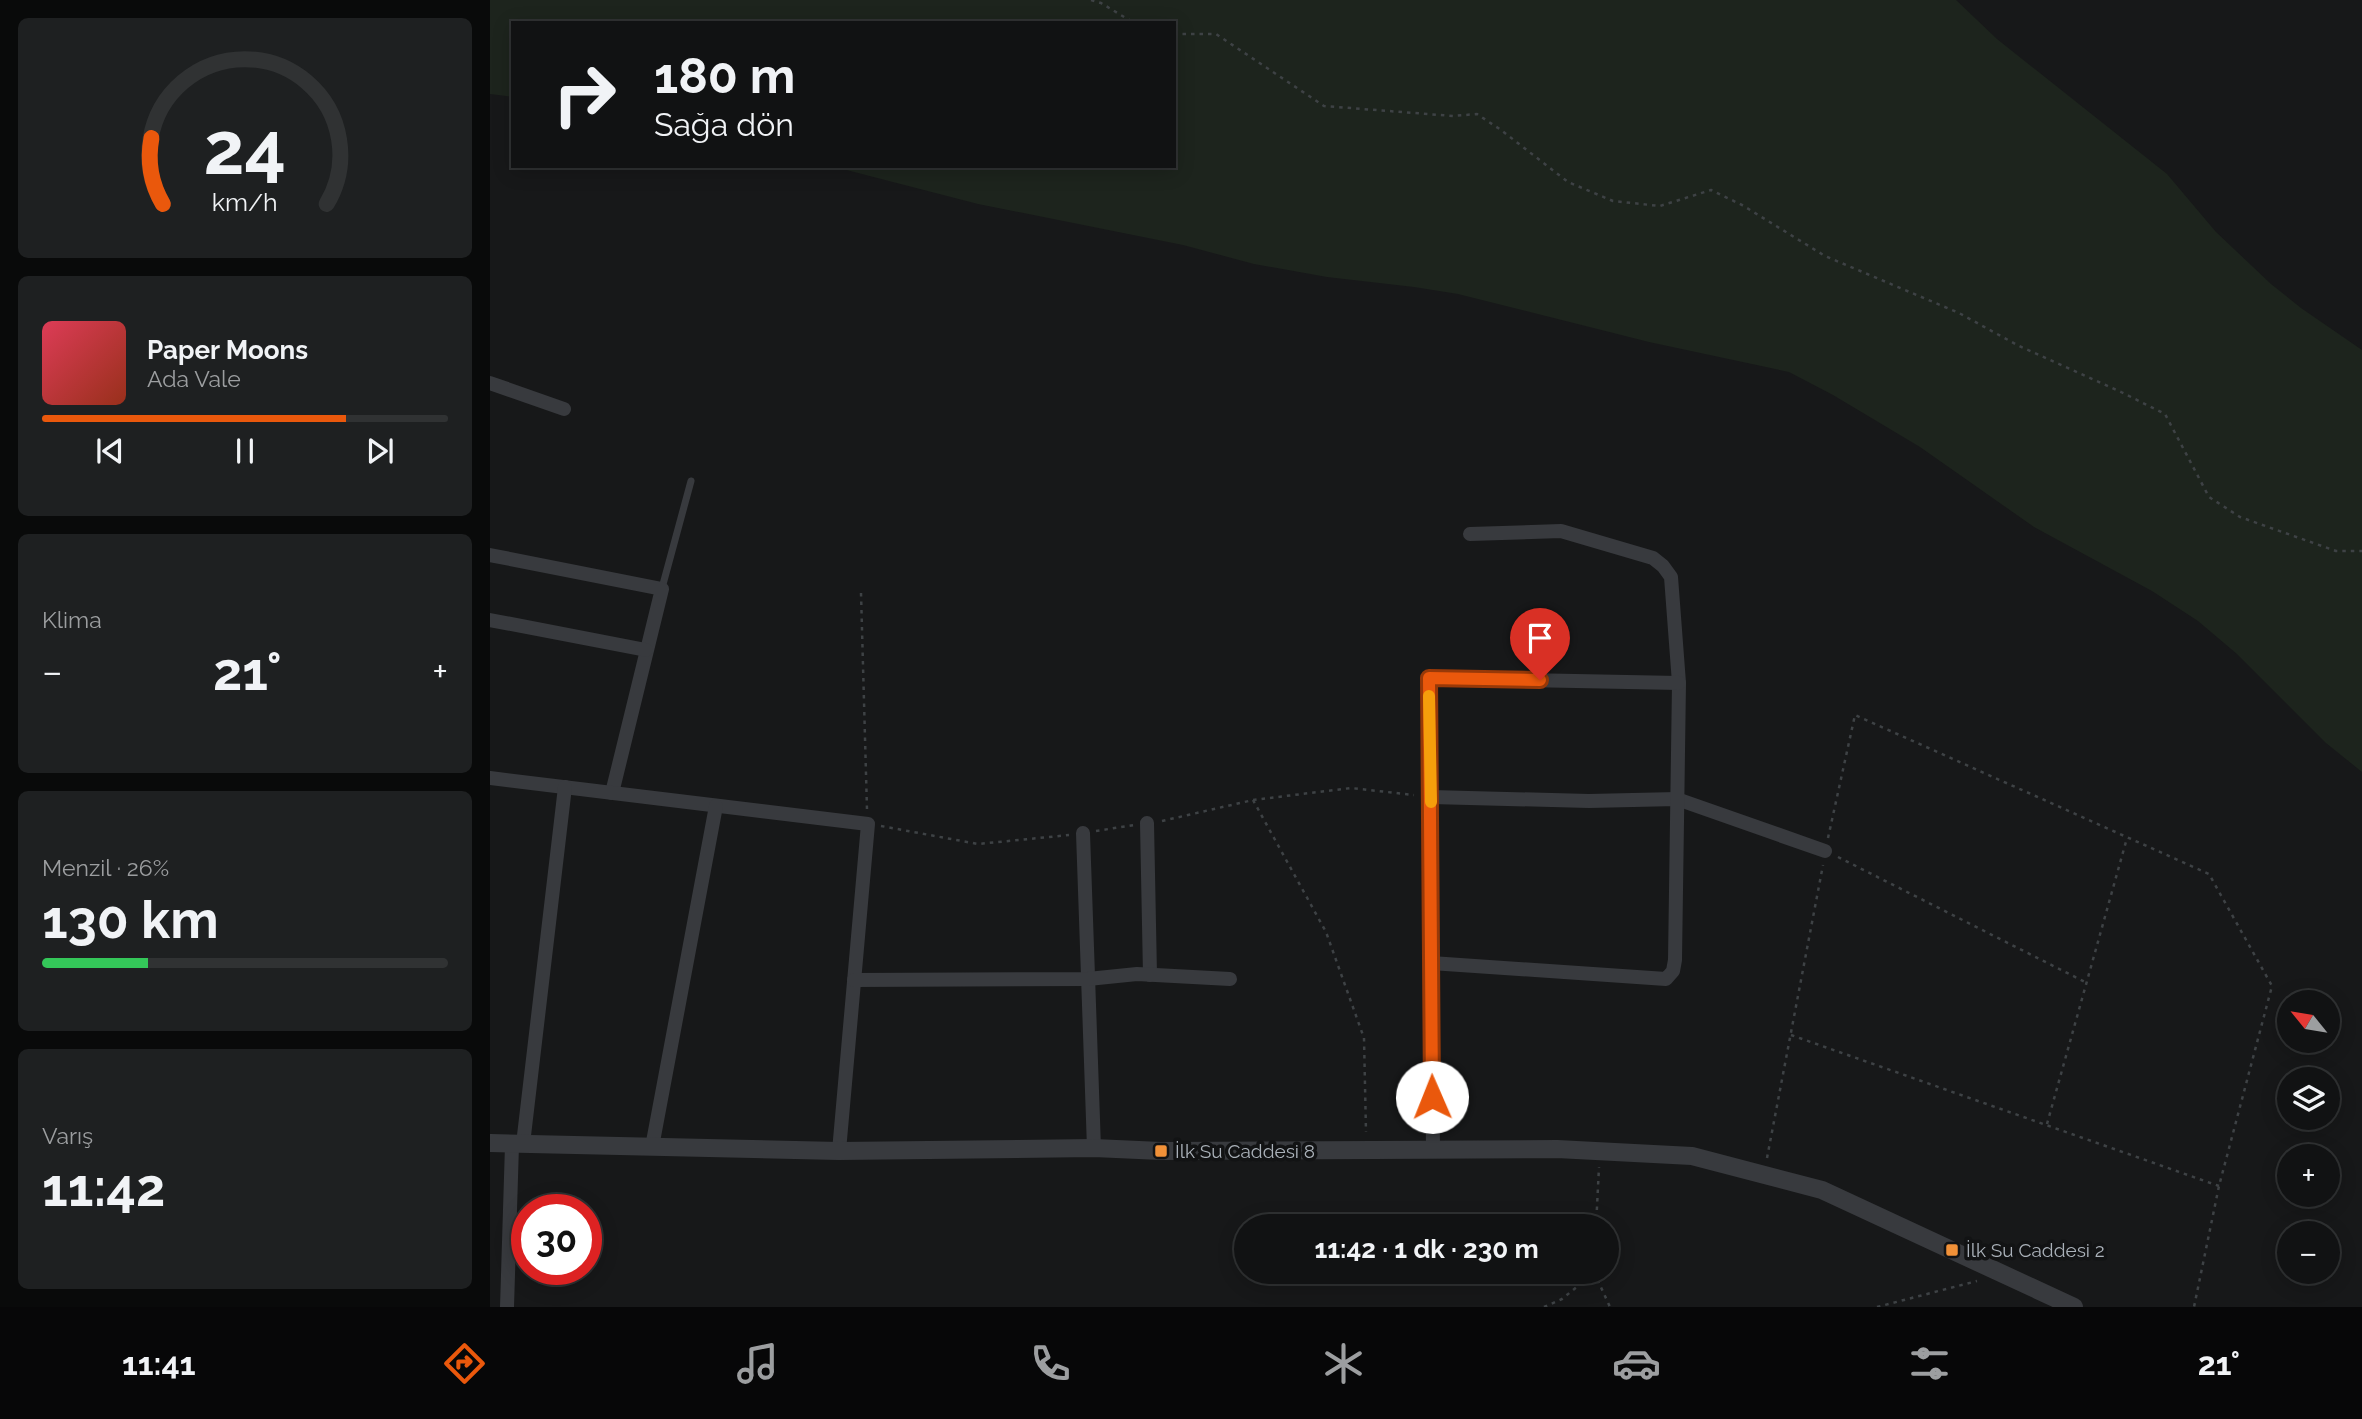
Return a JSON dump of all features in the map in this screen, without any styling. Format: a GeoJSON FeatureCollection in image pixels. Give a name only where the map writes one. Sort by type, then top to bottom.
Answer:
{"type":"FeatureCollection","features":[{"type":"Feature","properties":{"kind":"street"},"geometry":{"type":"LineString","coordinates":[[490,383],[564,409]]}},
{"type":"Feature","properties":{"kind":"street"},"geometry":{"type":"LineString","coordinates":[[1431,962],[1666,979],[1670,976],[1675,960],[1679,683],[1671,577],[1653,558],[1561,531],[1470,534]]}},
{"type":"Feature","properties":{"kind":"street"},"geometry":{"type":"LineString","coordinates":[[490,555],[662,589],[612,793]]}},
{"type":"Feature","properties":{"kind":"street"},"geometry":{"type":"LineString","coordinates":[[490,620],[646,650]]}},
{"type":"Feature","properties":{"kind":"street"},"geometry":{"type":"LineString","coordinates":[[1433,1152],[1429,678],[1679,683]]}},
{"type":"Feature","properties":{"kind":"street"},"geometry":{"type":"LineString","coordinates":[[490,778],[868,824],[839,1151]]}},
{"type":"Feature","properties":{"kind":"street"},"geometry":{"type":"LineString","coordinates":[[507,1307],[518,1144],[565,787]]}},
{"type":"Feature","properties":{"kind":"street"},"geometry":{"type":"LineString","coordinates":[[1431,797],[1589,801],[1677,799],[1825,851]]}},
{"type":"Feature","properties":{"kind":"street"},"geometry":{"type":"LineString","coordinates":[[652,1147],[716,806]]}},
{"type":"Feature","properties":{"kind":"street"},"geometry":{"type":"LineString","coordinates":[[1147,823],[1150,975]]}},
{"type":"Feature","properties":{"kind":"street"},"geometry":{"type":"LineString","coordinates":[[1083,833],[1094,1148]]}},
{"type":"Feature","properties":{"kind":"street"},"geometry":{"type":"LineString","coordinates":[[854,980],[1088,979],[1137,974],[1230,979]]}},
{"type":"Feature","properties":{"kind":"street"},"geometry":{"type":"LineString","coordinates":[[490,1143],[839,1151],[1094,1148],[1161,1151],[1433,1152],[1557,1149],[1692,1156],[1822,1190],[2074,1307]]}},
{"type":"Feature","properties":{"kind":"lane"},"geometry":{"type":"LineString","coordinates":[[662,589],[691,481]]}},
{"type":"Feature","properties":{"kind":"path"},"geometry":{"type":"LineString","coordinates":[[1091,0],[1101,2],[1131,21]]}},
{"type":"Feature","properties":{"kind":"path"},"geometry":{"type":"LineString","coordinates":[[1176,34],[1216,34],[1324,106],[1453,116],[1477,114],[1568,182],[1613,201],[1660,206],[1711,190],[1742,205],[1825,256],[1959,313],[2019,346],[2165,414],[2209,497],[2240,517],[2336,551],[2362,551]]}},
{"type":"Feature","properties":{"kind":"path"},"geometry":{"type":"LineString","coordinates":[[861,593],[868,824],[978,844],[1083,833],[1147,823],[1253,800],[1351,788],[1431,797]]}},
{"type":"Feature","properties":{"kind":"path"},"geometry":{"type":"LineString","coordinates":[[1764,1175],[1825,851],[1856,715],[2209,874],[2272,986],[2220,1186],[2194,1307]]}},
{"type":"Feature","properties":{"kind":"path"},"geometry":{"type":"LineString","coordinates":[[1253,800],[1326,932],[1364,1038],[1366,1151]]}},
{"type":"Feature","properties":{"kind":"path"},"geometry":{"type":"LineString","coordinates":[[2047,1124],[2127,838]]}},
{"type":"Feature","properties":{"kind":"path"},"geometry":{"type":"LineString","coordinates":[[1825,851],[2085,982]]}},
{"type":"Feature","properties":{"kind":"path"},"geometry":{"type":"LineString","coordinates":[[1791,1035],[2220,1186]]}},
{"type":"Feature","properties":{"kind":"path"},"geometry":{"type":"LineString","coordinates":[[1597,1214],[1600,1151]]}},
{"type":"Feature","properties":{"kind":"path"},"geometry":{"type":"LineString","coordinates":[[1877,1307],[1979,1280]]}},
{"type":"Feature","properties":{"kind":"path"},"geometry":{"type":"LineString","coordinates":[[1544,1307],[1562,1299],[1580,1284]]}},
{"type":"Feature","properties":{"kind":"path"},"geometry":{"type":"LineString","coordinates":[[1599,1284],[1610,1307]]}},
{"type":"Feature","properties":{"kind":"shaded area"},"geometry":{"type":"Polygon","coordinates":[[[490,0],[1956,0],[1997,39],[2167,174],[2216,232],[2271,284],[2362,350],[2362,772],[2326,743],[2237,654],[2198,621],[2152,591],[2034,527],[1920,447],[1789,372],[1649,342],[1458,294],[1327,277],[1254,264],[1183,245],[978,204],[839,168],[1176,168],[1176,21],[511,21],[511,97],[490,94],[490,0]]]}},
{"type":"Feature","properties":{"kind":"slow traffic"},"geometry":{"type":"LineString","coordinates":[[1429,696],[1431,802]]}},
{"type":"Feature","properties":{"kind":"place","name":"İlk Su Caddesi 8"},"geometry":{"type":"Point","coordinates":[1161,1151]}},
{"type":"Feature","properties":{"kind":"place","name":"İlk Su Caddesi 2"},"geometry":{"type":"Point","coordinates":[1952,1250]}},
{"type":"Feature","properties":{"kind":"route"},"geometry":{"type":"LineString","coordinates":[[1432,1097],[1429,678],[1540,680]]}}]}
